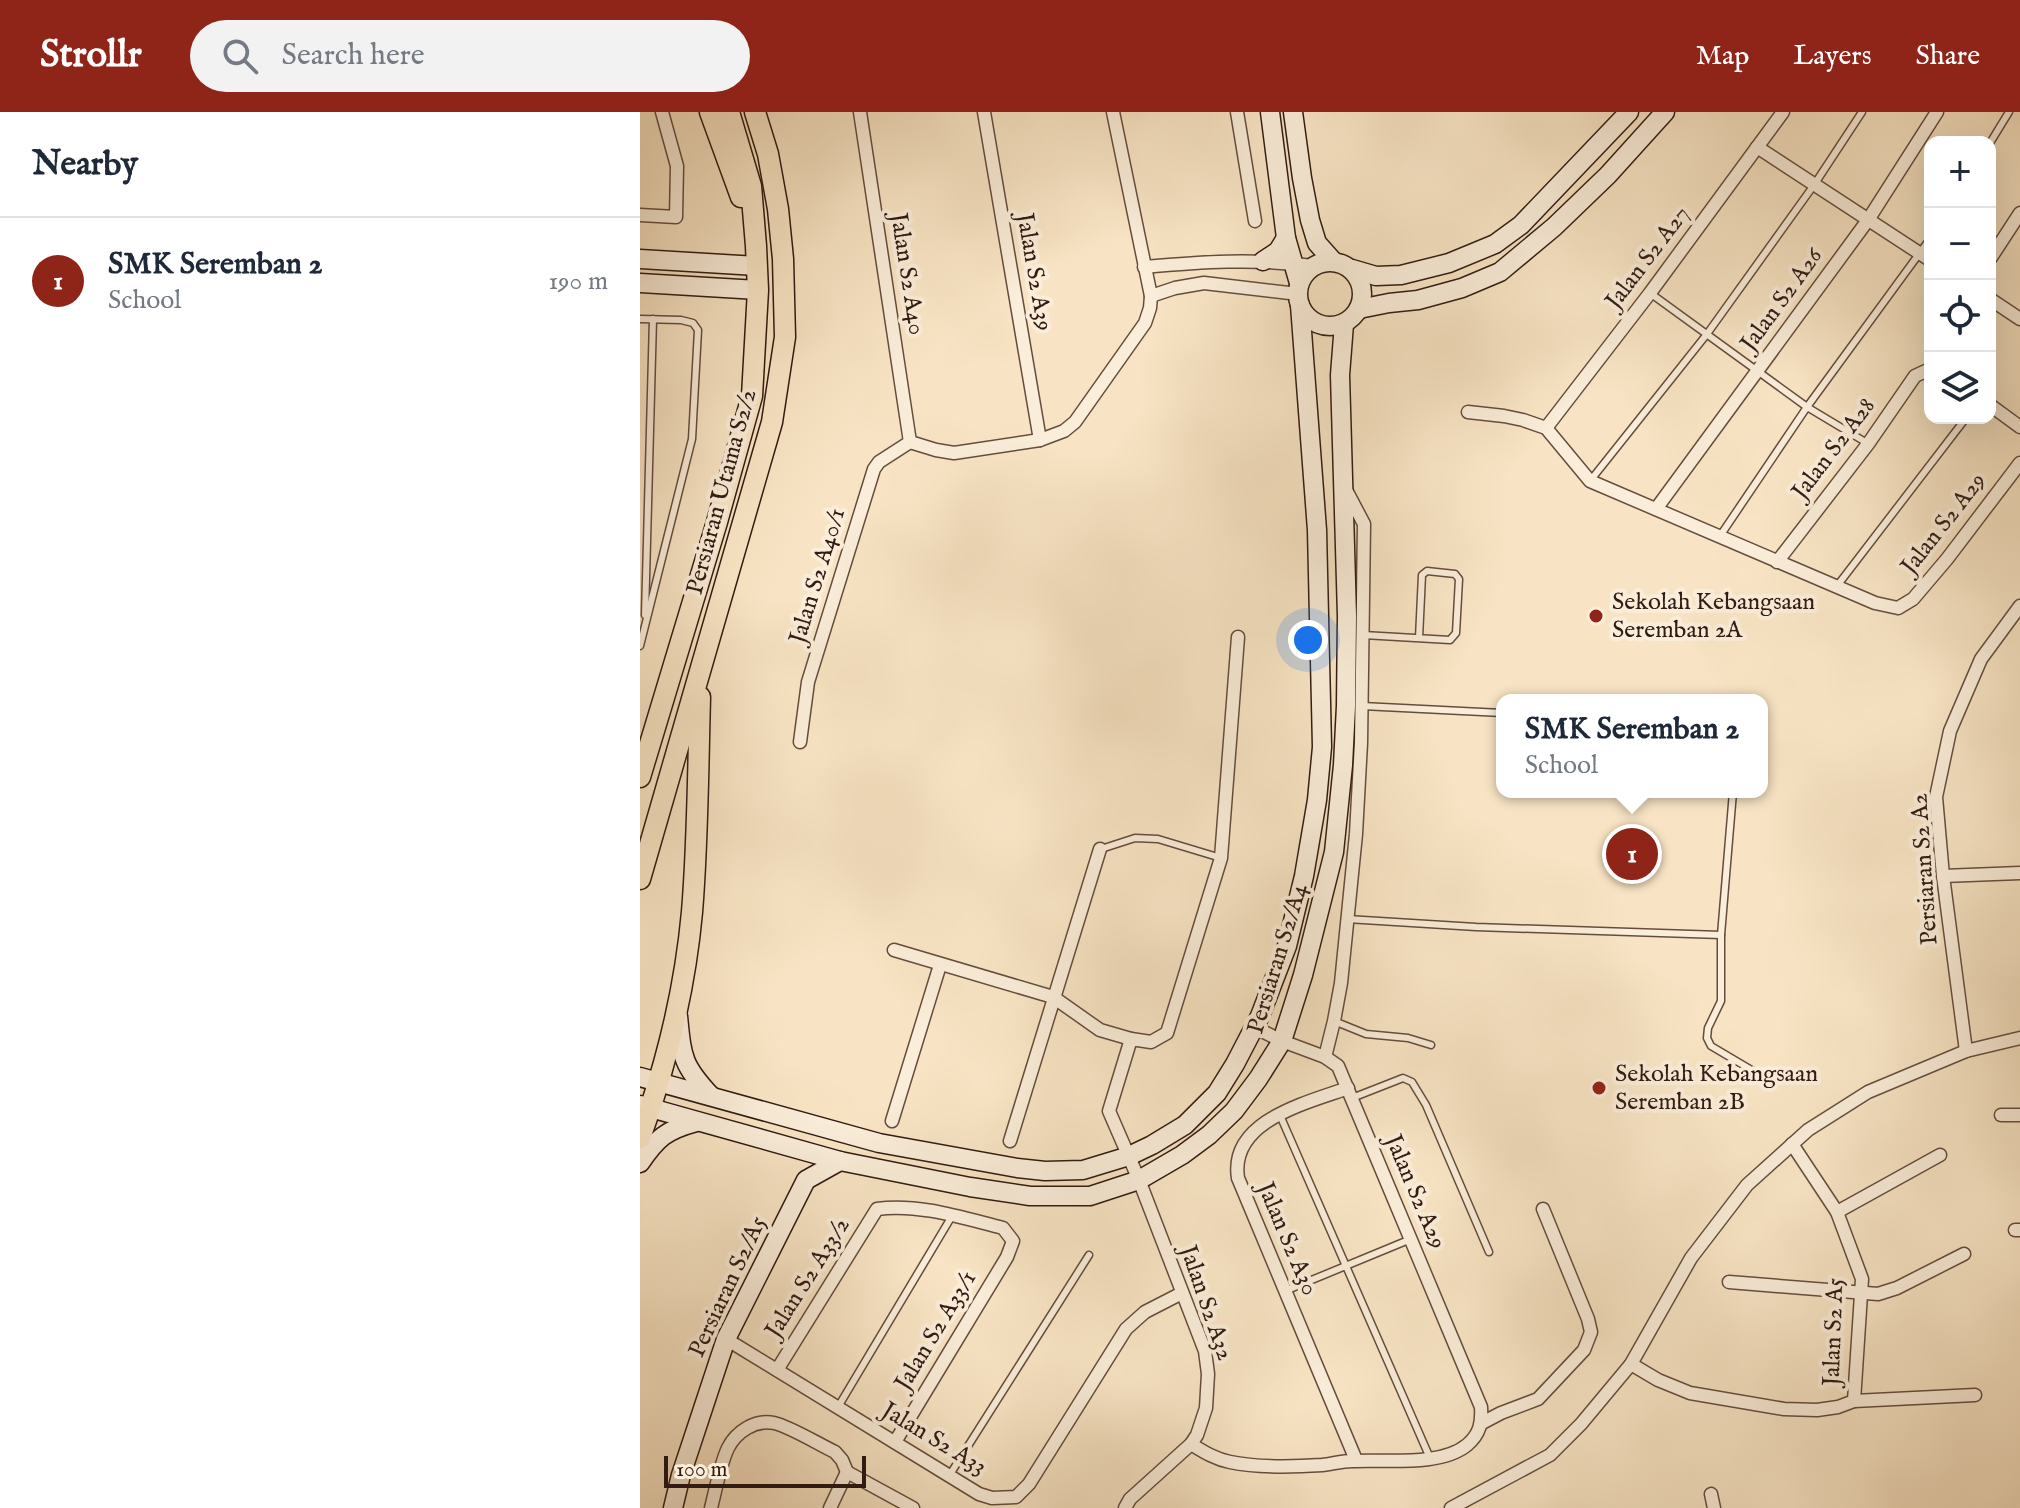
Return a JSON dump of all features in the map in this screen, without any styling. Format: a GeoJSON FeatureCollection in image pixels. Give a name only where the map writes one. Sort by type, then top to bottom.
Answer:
{"type":"FeatureCollection","features":[{"type":"Feature","properties":{"kind":"main road"},"geometry":{"type":"LineString","coordinates":[[640,259],[756,256],[739,189],[710,112]]}},
{"type":"Feature","properties":{"kind":"main road","name":"Persiaran Utama S2/2"},"geometry":{"type":"LineString","coordinates":[[640,777],[752,396],[758,290],[751,186],[729,112]]}},
{"type":"Feature","properties":{"kind":"main road","name":"Persiaran Utama S2/2"},"geometry":{"type":"LineString","coordinates":[[642,871],[772,422],[785,337],[778,209],[768,154],[755,112]]}},
{"type":"Feature","properties":{"kind":"main road","name":"Persiaran S2/A4"},"geometry":{"type":"LineString","coordinates":[[649,1079],[879,1143],[1045,1171],[1083,1170],[1129,1156],[1185,1125],[1217,1093],[1254,1027],[1287,946],[1304,876],[1322,747],[1317,530],[1299,294],[1286,238],[1270,112]]}},
{"type":"Feature","properties":{"kind":"main road"},"geometry":{"type":"LineString","coordinates":[[1293,112],[1310,220],[1317,243],[1333,261]]}},
{"type":"Feature","properties":{"kind":"main road"},"geometry":{"type":"LineString","coordinates":[[1352,269],[1359,278],[1363,299],[1353,317],[1344,324],[1323,326],[1305,314],[1299,294],[1304,274],[1322,262],[1343,263],[1376,276],[1401,275],[1449,263],[1495,244],[1521,225],[1629,112]]}},
{"type":"Feature","properties":{"kind":"main road"},"geometry":{"type":"LineString","coordinates":[[1359,309],[1418,300],[1462,288],[1500,272],[1554,227],[1608,175],[1665,112]]}},
{"type":"Feature","properties":{"kind":"main road"},"geometry":{"type":"LineString","coordinates":[[1263,261],[1278,251],[1286,238]]}},
{"type":"Feature","properties":{"kind":"main road"},"geometry":{"type":"LineString","coordinates":[[640,283],[758,290]]}},
{"type":"Feature","properties":{"kind":"main road","name":"Persiaran S2/A4"},"geometry":{"type":"LineString","coordinates":[[645,1106],[840,1161],[1030,1196],[1090,1196],[1139,1180],[1182,1155],[1234,1111],[1282,1041],[1303,975],[1334,852],[1343,765],[1354,706],[1340,375],[1344,324]]}},
{"type":"Feature","properties":{"kind":"main road"},"geometry":{"type":"LineString","coordinates":[[640,1138],[649,1079],[670,1038],[691,914],[697,834],[700,670]]}},
{"type":"Feature","properties":{"kind":"main road"},"geometry":{"type":"LineString","coordinates":[[640,740],[672,674]]}},
{"type":"Feature","properties":{"kind":"main road"},"geometry":{"type":"LineString","coordinates":[[677,1005],[681,1050],[687,1067],[711,1096]]}},
{"type":"Feature","properties":{"kind":"main road"},"geometry":{"type":"LineString","coordinates":[[640,1163],[658,1139],[677,1127],[698,1122]]}},
{"type":"Feature","properties":{"kind":"main road"},"geometry":{"type":"LineString","coordinates":[[798,1148],[806,1180],[840,1161]]}},
{"type":"Feature","properties":{"kind":"main road","name":"Persiaran S2/A5"},"geometry":{"type":"LineString","coordinates":[[673,1508],[726,1339],[806,1180]]}},
{"type":"Feature","properties":{"kind":"street"},"geometry":{"type":"LineString","coordinates":[[640,215],[676,217],[677,166],[662,112]]}},
{"type":"Feature","properties":{"kind":"street","name":"Jalan S2 A40"},"geometry":{"type":"LineString","coordinates":[[860,112],[910,442]]}},
{"type":"Feature","properties":{"kind":"street","name":"Jalan S2 A39"},"geometry":{"type":"LineString","coordinates":[[984,112],[1040,440]]}},
{"type":"Feature","properties":{"kind":"street"},"geometry":{"type":"LineString","coordinates":[[910,442],[954,453],[1040,440],[1064,431],[1075,422],[1145,323],[1151,296],[1113,112]]}},
{"type":"Feature","properties":{"kind":"street"},"geometry":{"type":"LineString","coordinates":[[1237,112],[1255,221]]}},
{"type":"Feature","properties":{"kind":"street","name":"Jalan S2 A27"},"geometry":{"type":"LineString","coordinates":[[1546,428],[1783,112]]}},
{"type":"Feature","properties":{"kind":"street","name":"Jalan S2 A26"},"geometry":{"type":"LineString","coordinates":[[1656,509],[1868,220],[1937,112]]}},
{"type":"Feature","properties":{"kind":"street"},"geometry":{"type":"LineString","coordinates":[[1757,147],[1924,256]]}},
{"type":"Feature","properties":{"kind":"street"},"geometry":{"type":"LineString","coordinates":[[1996,250],[2020,213]]}},
{"type":"Feature","properties":{"kind":"street"},"geometry":{"type":"LineString","coordinates":[[1144,267],[1204,261],[1263,261],[1312,266]]}},
{"type":"Feature","properties":{"kind":"street"},"geometry":{"type":"LineString","coordinates":[[1151,296],[1204,283],[1299,294]]}},
{"type":"Feature","properties":{"kind":"street"},"geometry":{"type":"LineString","coordinates":[[1996,303],[2020,319]]}},
{"type":"Feature","properties":{"kind":"street","name":"Jalan S2 A28"},"geometry":{"type":"LineString","coordinates":[[1777,562],[1868,444],[1915,376],[1924,372]]}},
{"type":"Feature","properties":{"kind":"street"},"geometry":{"type":"LineString","coordinates":[[1996,409],[2020,427]]}},
{"type":"Feature","properties":{"kind":"street"},"geometry":{"type":"LineString","coordinates":[[1468,412],[1504,416],[1546,428],[1590,481],[1837,587]]}},
{"type":"Feature","properties":{"kind":"street","name":"Jalan S2 A40/1"},"geometry":{"type":"LineString","coordinates":[[800,742],[808,682],[874,469],[879,462],[910,442]]}},
{"type":"Feature","properties":{"kind":"street","name":"Jalan S2 A29"},"geometry":{"type":"LineString","coordinates":[[1837,587],[1875,603],[1898,608],[1913,599],[2020,463]]}},
{"type":"Feature","properties":{"kind":"street"},"geometry":{"type":"LineString","coordinates":[[1254,1027],[1325,1057],[1341,983],[1356,834],[1354,706],[1363,635],[1364,524],[1343,484]]}},
{"type":"Feature","properties":{"kind":"street","name":"Persiaran S2 A2"},"geometry":{"type":"LineString","coordinates":[[1966,1051],[1936,797],[1950,731],[1981,659],[2020,606]]}},
{"type":"Feature","properties":{"kind":"street"},"geometry":{"type":"LineString","coordinates":[[894,950],[1053,997],[1100,1030],[1151,1042],[1167,1033],[1221,858],[1238,637]]}},
{"type":"Feature","properties":{"kind":"street"},"geometry":{"type":"LineString","coordinates":[[1010,1141],[1100,849]]}},
{"type":"Feature","properties":{"kind":"street"},"geometry":{"type":"LineString","coordinates":[[1943,876],[2020,873]]}},
{"type":"Feature","properties":{"kind":"street"},"geometry":{"type":"LineString","coordinates":[[892,1121],[940,965]]}},
{"type":"Feature","properties":{"kind":"street"},"geometry":{"type":"LineString","coordinates":[[1451,1508],[1550,1455],[1581,1424],[1631,1364],[1691,1258],[1747,1185],[1808,1130],[1868,1092],[1966,1051],[2020,1038]]}},
{"type":"Feature","properties":{"kind":"street","name":"Jalan S2 A32"},"geometry":{"type":"LineString","coordinates":[[1125,1508],[1130,1499],[1191,1444],[1202,1425],[1208,1374],[1205,1351],[1109,1111],[1131,1039]]}},
{"type":"Feature","properties":{"kind":"street","name":"Jalan S2 A29"},"geometry":{"type":"LineString","coordinates":[[1325,1057],[1338,1066],[1350,1093],[1481,1407],[1482,1423]]}},
{"type":"Feature","properties":{"kind":"street","name":"Jalan S2 A30"},"geometry":{"type":"LineString","coordinates":[[1350,1093],[1279,1113],[1253,1133],[1241,1150],[1236,1165],[1238,1178],[1356,1460]]}},
{"type":"Feature","properties":{"kind":"street"},"geometry":{"type":"LineString","coordinates":[[2001,1115],[2020,1115]]}},
{"type":"Feature","properties":{"kind":"street","name":"Jalan S2 A5"},"geometry":{"type":"LineString","coordinates":[[1631,1364],[1690,1393],[1784,1409],[1817,1410],[1854,1401],[1862,1279],[1837,1212],[1792,1144]]}},
{"type":"Feature","properties":{"kind":"street"},"geometry":{"type":"LineString","coordinates":[[1837,1212],[1940,1155]]}},
{"type":"Feature","properties":{"kind":"street","name":"Jalan S2 A33/2"},"geometry":{"type":"LineString","coordinates":[[777,1370],[877,1209],[897,1207],[952,1216]]}},
{"type":"Feature","properties":{"kind":"street"},"geometry":{"type":"LineString","coordinates":[[1191,1444],[1217,1459],[1249,1465],[1325,1465],[1356,1460],[1430,1458],[1466,1446],[1478,1433],[1482,1423],[1538,1399],[1584,1350],[1591,1332],[1543,1209]]}},
{"type":"Feature","properties":{"kind":"street","name":"Jalan S2 A33/1"},"geometry":{"type":"LineString","coordinates":[[895,1442],[1007,1257],[1013,1241],[1003,1228],[952,1216]]}},
{"type":"Feature","properties":{"kind":"street"},"geometry":{"type":"LineString","coordinates":[[1729,1282],[1878,1294],[1888,1292],[1964,1254]]}},
{"type":"Feature","properties":{"kind":"street","name":"Jalan S2 A33"},"geometry":{"type":"LineString","coordinates":[[726,1339],[979,1494],[992,1498],[1016,1497],[1029,1484],[1126,1329],[1145,1312],[1182,1293]]}},
{"type":"Feature","properties":{"kind":"street"},"geometry":{"type":"LineString","coordinates":[[1854,1401],[1975,1395]]}},
{"type":"Feature","properties":{"kind":"street"},"geometry":{"type":"LineString","coordinates":[[711,1508],[728,1448],[742,1432],[764,1422],[775,1423],[835,1452],[847,1472],[913,1508]]}},
{"type":"Feature","properties":{"kind":"street"},"geometry":{"type":"LineString","coordinates":[[830,1508],[847,1472]]}},
{"type":"Feature","properties":{"kind":"street"},"geometry":{"type":"LineString","coordinates":[[1711,1494],[1714,1508]]}},
{"type":"Feature","properties":{"kind":"lane"},"geometry":{"type":"LineString","coordinates":[[1590,481],[1707,334],[1814,185],[1862,112]]}},
{"type":"Feature","properties":{"kind":"lane"},"geometry":{"type":"LineString","coordinates":[[1994,136],[2009,112]]}},
{"type":"Feature","properties":{"kind":"lane"},"geometry":{"type":"LineString","coordinates":[[1719,537],[1807,407],[1924,258]]}},
{"type":"Feature","properties":{"kind":"lane"},"geometry":{"type":"LineString","coordinates":[[1650,293],[1807,407],[1868,444]]}},
{"type":"Feature","properties":{"kind":"lane"},"geometry":{"type":"LineString","coordinates":[[640,319],[693,323],[698,330],[692,439],[640,646]]}},
{"type":"Feature","properties":{"kind":"lane"},"geometry":{"type":"LineString","coordinates":[[644,629],[653,319]]}},
{"type":"Feature","properties":{"kind":"lane"},"geometry":{"type":"LineString","coordinates":[[1837,587],[1961,424]]}},
{"type":"Feature","properties":{"kind":"lane"},"geometry":{"type":"LineString","coordinates":[[1363,635],[1450,640],[1456,633],[1459,579],[1455,574],[1427,571],[1422,575],[1419,638]]}},
{"type":"Feature","properties":{"kind":"lane"},"geometry":{"type":"LineString","coordinates":[[1354,706],[1496,713]]}},
{"type":"Feature","properties":{"kind":"lane"},"geometry":{"type":"LineString","coordinates":[[1732,798],[1721,935],[1721,1001],[1708,1028],[1707,1038],[1711,1046],[1760,1075]]}},
{"type":"Feature","properties":{"kind":"lane"},"geometry":{"type":"LineString","coordinates":[[1100,849],[1135,838],[1158,839],[1221,858]]}},
{"type":"Feature","properties":{"kind":"lane"},"geometry":{"type":"LineString","coordinates":[[1347,919],[1476,927],[1721,935]]}},
{"type":"Feature","properties":{"kind":"lane"},"geometry":{"type":"LineString","coordinates":[[1334,1021],[1366,1034],[1408,1038],[1431,1045]]}},
{"type":"Feature","properties":{"kind":"lane"},"geometry":{"type":"LineString","coordinates":[[1350,1093],[1403,1078],[1412,1082],[1426,1105],[1489,1252]]}},
{"type":"Feature","properties":{"kind":"lane"},"geometry":{"type":"LineString","coordinates":[[1279,1113],[1430,1458]]}},
{"type":"Feature","properties":{"kind":"lane"},"geometry":{"type":"LineString","coordinates":[[838,1407],[952,1216]]}},
{"type":"Feature","properties":{"kind":"lane"},"geometry":{"type":"LineString","coordinates":[[1285,1291],[1411,1239]]}},
{"type":"Feature","properties":{"kind":"lane"},"geometry":{"type":"LineString","coordinates":[[949,1476],[1089,1255]]}},
{"type":"Feature","properties":{"kind":"place","name":"Sekolah Kebangsaan Seremban 2A"},"geometry":{"type":"Point","coordinates":[1596,616]}},
{"type":"Feature","properties":{"kind":"place","name":"SMK Seremban 2"},"geometry":{"type":"Point","coordinates":[1632,854]}},
{"type":"Feature","properties":{"kind":"place","name":"Sekolah Kebangsaan Seremban 2B"},"geometry":{"type":"Point","coordinates":[1599,1088]}}]}
